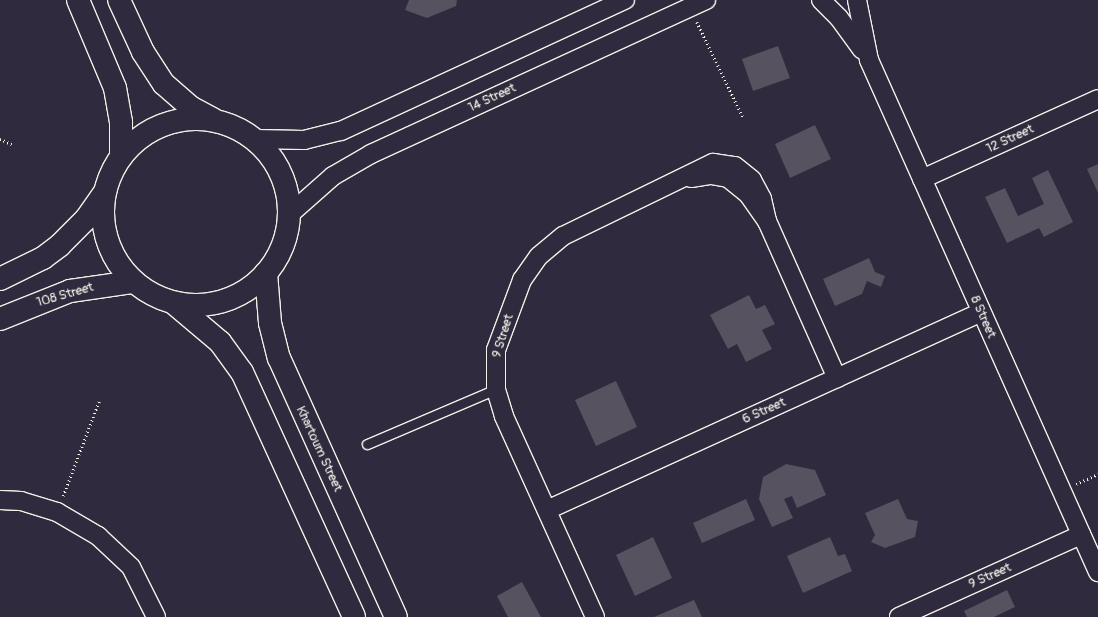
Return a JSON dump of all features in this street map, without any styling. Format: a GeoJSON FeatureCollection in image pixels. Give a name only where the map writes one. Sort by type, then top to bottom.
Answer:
{"type":"FeatureCollection","features":[{"type":"Feature","properties":{"kind":"main road"},"geometry":{"type":"LineString","coordinates":[[78,0],[115,88],[121,122],[121,156]]}},
{"type":"Feature","properties":{"kind":"main road"},"geometry":{"type":"LineString","coordinates":[[119,0],[143,52],[164,84],[190,107],[216,121],[236,128],[255,139],[270,154],[281,173],[288,193],[290,214],[281,249],[266,274],[252,287],[234,297],[215,304],[175,304]]}},
{"type":"Feature","properties":{"kind":"main road"},"geometry":{"type":"LineString","coordinates":[[0,279],[31,265],[60,245],[86,219],[104,193],[111,174],[121,156],[136,141],[154,129],[174,122],[195,119],[216,121]]}},
{"type":"Feature","properties":{"kind":"main road"},"geometry":{"type":"LineString","coordinates":[[104,193],[102,217],[107,241],[117,263],[133,282],[153,295],[175,304],[220,342],[242,372],[354,617]]}},
{"type":"Feature","properties":{"kind":"main road","name":"Khartoum Street"},"geometry":{"type":"LineString","coordinates":[[266,274],[270,323],[279,358],[396,617]]}},
{"type":"Feature","properties":{"kind":"main road","name":"108 Street"},"geometry":{"type":"LineString","coordinates":[[0,319],[70,291],[133,282]]}},
{"type":"Feature","properties":{"kind":"street"},"geometry":{"type":"LineString","coordinates":[[255,139],[304,140],[341,131],[625,0]]}},
{"type":"Feature","properties":{"kind":"street","name":"14 Street"},"geometry":{"type":"LineString","coordinates":[[290,214],[333,176],[371,154],[706,0]]}},
{"type":"Feature","properties":{"kind":"street","name":"8 Street"},"geometry":{"type":"LineString","coordinates":[[821,0],[839,18],[870,60]]}},
{"type":"Feature","properties":{"kind":"street","name":"8 Street"},"geometry":{"type":"LineString","coordinates":[[857,0],[870,60],[1098,572]]}},
{"type":"Feature","properties":{"kind":"street","name":"12 Street"},"geometry":{"type":"LineString","coordinates":[[922,179],[1098,99]]}},
{"type":"Feature","properties":{"kind":"street","name":"9 Street"},"geometry":{"type":"LineString","coordinates":[[594,617],[504,416],[496,389],[496,350],[522,280],[539,256],[572,231],[684,179],[711,175],[736,182],[743,188],[767,221],[837,378]]}},
{"type":"Feature","properties":{"kind":"street","name":"6 Street"},"geometry":{"type":"LineString","coordinates":[[546,510],[981,312]]}},
{"type":"Feature","properties":{"kind":"street"},"geometry":{"type":"LineString","coordinates":[[0,500],[33,504],[57,512],[84,526],[120,554],[139,581],[156,617]]}},
{"type":"Feature","properties":{"kind":"street","name":"9 Street"},"geometry":{"type":"LineString","coordinates":[[900,617],[1081,535]]}},
{"type":"Feature","properties":{"kind":"lane"},"geometry":{"type":"LineString","coordinates":[[367,444],[496,389]]}},
{"type":"Feature","properties":{"kind":"path"},"geometry":{"type":"LineString","coordinates":[[690,7],[744,117]]}},
{"type":"Feature","properties":{"kind":"path"},"geometry":{"type":"LineString","coordinates":[[0,139],[12,144]]}},
{"type":"Feature","properties":{"kind":"path"},"geometry":{"type":"LineString","coordinates":[[57,512],[99,401]]}},
{"type":"Feature","properties":{"kind":"path"},"geometry":{"type":"LineString","coordinates":[[1061,491],[1098,474]]}},
{"type":"Feature","properties":{"kind":"building"},"geometry":{"type":"Polygon","coordinates":[[[409,0],[457,0],[456,6],[427,18],[405,10],[409,0]]]}},
{"type":"Feature","properties":{"kind":"building"},"geometry":{"type":"Polygon","coordinates":[[[778,46],[790,78],[753,91],[742,59],[778,46]]]}},
{"type":"Feature","properties":{"kind":"building"},"geometry":{"type":"Polygon","coordinates":[[[815,125],[831,159],[790,178],[775,144],[815,125]]]}},
{"type":"Feature","properties":{"kind":"building"},"geometry":{"type":"Polygon","coordinates":[[[1098,164],[1098,193],[1087,169],[1098,164]]]}},
{"type":"Feature","properties":{"kind":"building"},"geometry":{"type":"Polygon","coordinates":[[[1048,170],[1073,222],[1044,237],[1039,228],[1007,243],[985,197],[1005,188],[1018,216],[1044,204],[1032,178],[1048,170]]]}},
{"type":"Feature","properties":{"kind":"building"},"geometry":{"type":"Polygon","coordinates":[[[869,258],[875,272],[885,276],[881,287],[867,281],[862,294],[835,306],[823,279],[869,258]]]}},
{"type":"Feature","properties":{"kind":"building"},"geometry":{"type":"Polygon","coordinates":[[[749,295],[756,309],[765,305],[775,324],[762,330],[772,349],[746,362],[737,344],[728,349],[710,315],[749,295]]]}},
{"type":"Feature","properties":{"kind":"building"},"geometry":{"type":"Polygon","coordinates":[[[616,381],[637,427],[596,446],[575,400],[616,381]]]}},
{"type":"Feature","properties":{"kind":"building"},"geometry":{"type":"Polygon","coordinates":[[[786,464],[815,470],[826,495],[797,508],[792,496],[784,499],[793,518],[772,527],[759,499],[763,477],[786,464]]]}},
{"type":"Feature","properties":{"kind":"building"},"geometry":{"type":"Polygon","coordinates":[[[746,499],[755,520],[702,543],[693,523],[746,499]]]}},
{"type":"Feature","properties":{"kind":"building"},"geometry":{"type":"Polygon","coordinates":[[[898,499],[907,519],[918,521],[915,537],[885,548],[871,542],[875,535],[865,513],[898,499]]]}},
{"type":"Feature","properties":{"kind":"building"},"geometry":{"type":"Polygon","coordinates":[[[653,537],[672,578],[635,596],[616,555],[653,537]]]}},
{"type":"Feature","properties":{"kind":"building"},"geometry":{"type":"Polygon","coordinates":[[[830,537],[838,556],[845,554],[852,571],[803,593],[787,556],[830,537]]]}},
{"type":"Feature","properties":{"kind":"building"},"geometry":{"type":"Polygon","coordinates":[[[522,582],[541,617],[508,617],[497,596],[522,582]]]}},
{"type":"Feature","properties":{"kind":"building"},"geometry":{"type":"Polygon","coordinates":[[[1007,590],[1015,607],[994,617],[967,617],[964,611],[1007,590]]]}},
{"type":"Feature","properties":{"kind":"building"},"geometry":{"type":"Polygon","coordinates":[[[694,600],[702,617],[654,617],[694,600]]]}}]}
